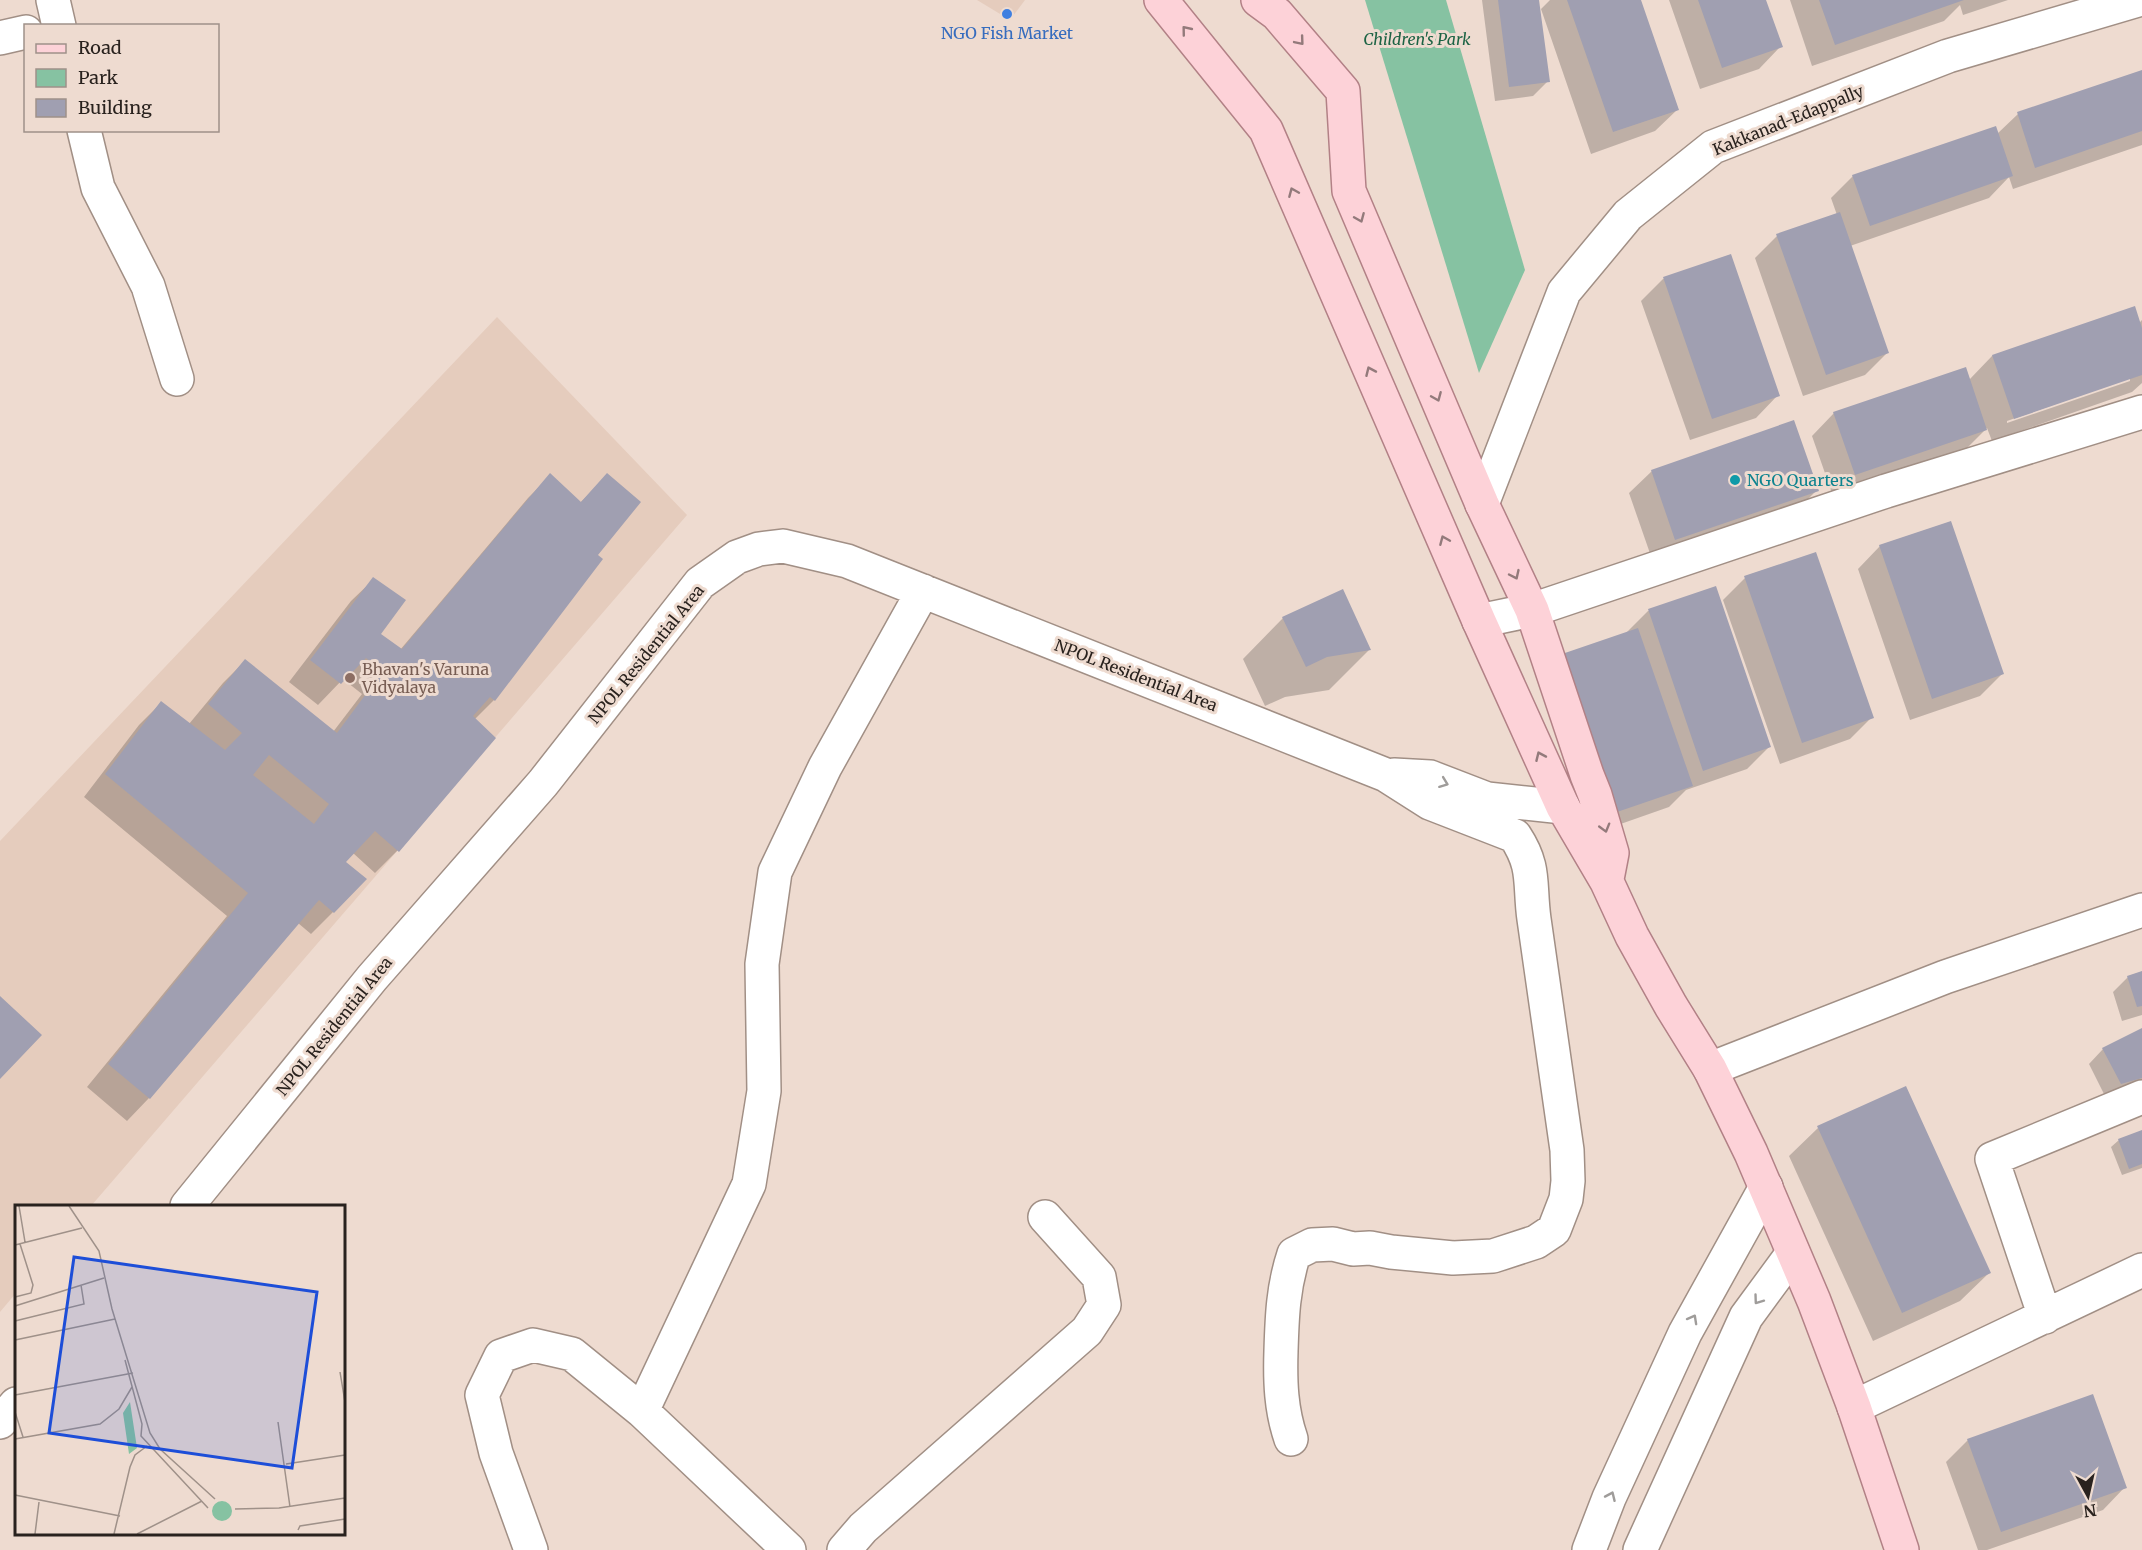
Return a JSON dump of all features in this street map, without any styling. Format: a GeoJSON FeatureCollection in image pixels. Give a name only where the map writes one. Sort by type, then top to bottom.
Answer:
{"type":"FeatureCollection","features":[{"type":"Feature","properties":{"kind":"main road"},"geometry":{"type":"LineString","coordinates":[[1161,0],[1266,130],[1479,621],[1563,807],[1607,882],[1632,936],[1710,1069],[1751,1153],[1814,1301],[1854,1407],[1902,1550]]}},
{"type":"Feature","properties":{"kind":"main road"},"geometry":{"type":"LineString","coordinates":[[1275,5],[1343,91],[1349,191],[1482,504],[1532,610],[1595,795],[1612,853],[1607,882]]}},
{"type":"Feature","properties":{"kind":"street","name":"Kakkanad-Edappally"},"geometry":{"type":"LineString","coordinates":[[1482,504],[1564,292],[1628,215],[1713,147],[1948,57],[2138,0]]}},
{"type":"Feature","properties":{"kind":"street"},"geometry":{"type":"LineString","coordinates":[[0,38],[24,32]]}},
{"type":"Feature","properties":{"kind":"street"},"geometry":{"type":"LineString","coordinates":[[84,132],[98,188],[148,286],[177,379]]}},
{"type":"Feature","properties":{"kind":"street"},"geometry":{"type":"LineString","coordinates":[[1479,621],[1532,610],[1886,491],[2142,412]]}},
{"type":"Feature","properties":{"kind":"street","name":"NPOL Residential Area"},"geometry":{"type":"LineString","coordinates":[[188,1205],[372,978],[543,783],[700,583],[737,557],[759,549],[783,546],[847,561],[1386,775],[1430,802],[1515,836]]}},
{"type":"Feature","properties":{"kind":"street"},"geometry":{"type":"LineString","coordinates":[[642,1411],[749,1184],[764,1091],[762,964],[775,872],[825,767],[924,591]]}},
{"type":"Feature","properties":{"kind":"street"},"geometry":{"type":"LineString","coordinates":[[1386,775],[1430,777],[1487,799],[1563,807]]}},
{"type":"Feature","properties":{"kind":"street"},"geometry":{"type":"LineString","coordinates":[[1290,1439],[1279,1381],[1283,1298],[1294,1254],[1312,1245],[1333,1244],[1353,1249],[1370,1248],[1453,1258],[1493,1256],[1536,1242],[1554,1230],[1566,1199],[1567,1150],[1534,917],[1532,876],[1525,852],[1515,836],[1563,807],[1595,795]]}},
{"type":"Feature","properties":{"kind":"street"},"geometry":{"type":"LineString","coordinates":[[1710,1069],[1945,977],[2142,910]]}},
{"type":"Feature","properties":{"kind":"street"},"geometry":{"type":"LineString","coordinates":[[2045,1317],[1992,1159],[2142,1096]]}},
{"type":"Feature","properties":{"kind":"street"},"geometry":{"type":"LineString","coordinates":[[1589,1550],[1609,1498],[1686,1333],[1766,1187]]}},
{"type":"Feature","properties":{"kind":"street"},"geometry":{"type":"LineString","coordinates":[[844,1550],[863,1528],[1087,1331],[1104,1305],[1099,1277],[1045,1217]]}},
{"type":"Feature","properties":{"kind":"street"},"geometry":{"type":"LineString","coordinates":[[1640,1550],[1746,1317],[1793,1253]]}},
{"type":"Feature","properties":{"kind":"street"},"geometry":{"type":"LineString","coordinates":[[1854,1407],[2142,1270]]}},
{"type":"Feature","properties":{"kind":"street"},"geometry":{"type":"LineString","coordinates":[[531,1550],[496,1453],[482,1395],[501,1356],[533,1345],[572,1354],[642,1411],[789,1550]]}},
{"type":"Feature","properties":{"kind":"street"},"geometry":{"type":"LineString","coordinates":[[0,1422],[15,1405]]}},
{"type":"Feature","properties":{"kind":"shaded area","name":"NGO Fish Market"},"geometry":{"type":"Polygon","coordinates":[[[977,0],[1025,0],[1010,20],[977,0]]]}},
{"type":"Feature","properties":{"kind":"shaded area","name":"Bhavan's Varuna Vidyalaya"},"geometry":{"type":"Polygon","coordinates":[[[497,317],[687,515],[92,1205],[15,1205],[15,1294],[0,1312],[0,841],[497,317]]]}},
{"type":"Feature","properties":{"kind":"green space","name":"Children's Park"},"geometry":{"type":"Polygon","coordinates":[[[1365,0],[1446,0],[1525,270],[1479,373],[1365,0]]]}},
{"type":"Feature","properties":{"kind":"building"},"geometry":{"type":"Polygon","coordinates":[[[1498,0],[1539,0],[1550,82],[1509,87],[1498,0]]]}},
{"type":"Feature","properties":{"kind":"building"},"geometry":{"type":"Polygon","coordinates":[[[1567,0],[1641,0],[1679,110],[1613,132],[1567,0]]]}},
{"type":"Feature","properties":{"kind":"building"},"geometry":{"type":"Polygon","coordinates":[[[1698,0],[1766,0],[1783,47],[1722,68],[1698,0]]]}},
{"type":"Feature","properties":{"kind":"building"},"geometry":{"type":"Polygon","coordinates":[[[1819,0],[1964,0],[1835,45],[1819,0]]]}},
{"type":"Feature","properties":{"kind":"building"},"geometry":{"type":"Polygon","coordinates":[[[2142,70],[2142,131],[2035,168],[2017,112],[2142,70]]]}},
{"type":"Feature","properties":{"kind":"building"},"geometry":{"type":"Polygon","coordinates":[[[1996,126],[2013,176],[1870,226],[1852,175],[1996,126]]]}},
{"type":"Feature","properties":{"kind":"building"},"geometry":{"type":"Polygon","coordinates":[[[1840,212],[1889,353],[1826,375],[1776,234],[1840,212]]]}},
{"type":"Feature","properties":{"kind":"building"},"geometry":{"type":"Polygon","coordinates":[[[1731,254],[1780,396],[1712,419],[1663,277],[1731,254]]]}},
{"type":"Feature","properties":{"kind":"building"},"geometry":{"type":"Polygon","coordinates":[[[2135,306],[2142,328],[2142,375],[2014,419],[1992,355],[2135,306]]]}},
{"type":"Feature","properties":{"kind":"building"},"geometry":{"type":"Polygon","coordinates":[[[1966,367],[1987,430],[1855,475],[1833,412],[1966,367]]]}},
{"type":"Feature","properties":{"kind":"building","name":"NGO Quarters"},"geometry":{"type":"Polygon","coordinates":[[[1794,420],[1819,491],[1675,540],[1651,470],[1794,420]]]}},
{"type":"Feature","properties":{"kind":"building"},"geometry":{"type":"Polygon","coordinates":[[[550,473],[581,502],[607,473],[641,502],[598,555],[603,559],[495,701],[490,697],[473,716],[496,738],[399,852],[375,831],[346,862],[367,879],[334,913],[319,900],[150,1099],[108,1064],[248,893],[105,774],[161,701],[225,750],[242,733],[208,704],[245,659],[337,733],[383,671],[366,658],[341,684],[310,660],[373,577],[406,600],[381,634],[402,649],[550,473]],[[269,755],[253,775],[314,824],[329,804],[269,755]]]}},
{"type":"Feature","properties":{"kind":"building"},"geometry":{"type":"Polygon","coordinates":[[[1951,521],[2004,674],[1932,699],[1879,545],[1951,521]]]}},
{"type":"Feature","properties":{"kind":"building"},"geometry":{"type":"Polygon","coordinates":[[[1816,552],[1874,718],[1802,743],[1744,576],[1816,552]]]}},
{"type":"Feature","properties":{"kind":"building"},"geometry":{"type":"Polygon","coordinates":[[[1716,586],[1771,747],[1703,771],[1648,609],[1716,586]]]}},
{"type":"Feature","properties":{"kind":"building"},"geometry":{"type":"Polygon","coordinates":[[[1343,589],[1371,650],[1327,657],[1306,667],[1282,617],[1343,589]]]}},
{"type":"Feature","properties":{"kind":"building"},"geometry":{"type":"Polygon","coordinates":[[[1638,628],[1693,786],[1617,812],[1562,654],[1638,628]]]}},
{"type":"Feature","properties":{"kind":"building"},"geometry":{"type":"Polygon","coordinates":[[[2142,971],[2142,1006],[2137,1007],[2127,976],[2142,971]]]}},
{"type":"Feature","properties":{"kind":"building"},"geometry":{"type":"Polygon","coordinates":[[[0,996],[42,1035],[0,1079],[0,996]]]}},
{"type":"Feature","properties":{"kind":"building"},"geometry":{"type":"Polygon","coordinates":[[[2142,1028],[2142,1078],[2121,1084],[2102,1048],[2142,1028]]]}},
{"type":"Feature","properties":{"kind":"building"},"geometry":{"type":"Polygon","coordinates":[[[1906,1086],[1991,1273],[1902,1313],[1817,1126],[1906,1086]]]}},
{"type":"Feature","properties":{"kind":"building"},"geometry":{"type":"Polygon","coordinates":[[[2142,1130],[2142,1164],[2129,1169],[2118,1139],[2142,1130]]]}},
{"type":"Feature","properties":{"kind":"building"},"geometry":{"type":"Polygon","coordinates":[[[2093,1394],[2127,1488],[2001,1532],[1967,1439],[2093,1394]]]}},
{"type":"Feature","properties":{"kind":"place","name":"NGO Fish Market"},"geometry":{"type":"Point","coordinates":[1007,14]}},
{"type":"Feature","properties":{"kind":"place","name":"NGO Quarters"},"geometry":{"type":"Point","coordinates":[1735,480]}},
{"type":"Feature","properties":{"kind":"place","name":"Bhavan's Varuna Vidyalaya"},"geometry":{"type":"Point","coordinates":[350,678]}}]}
